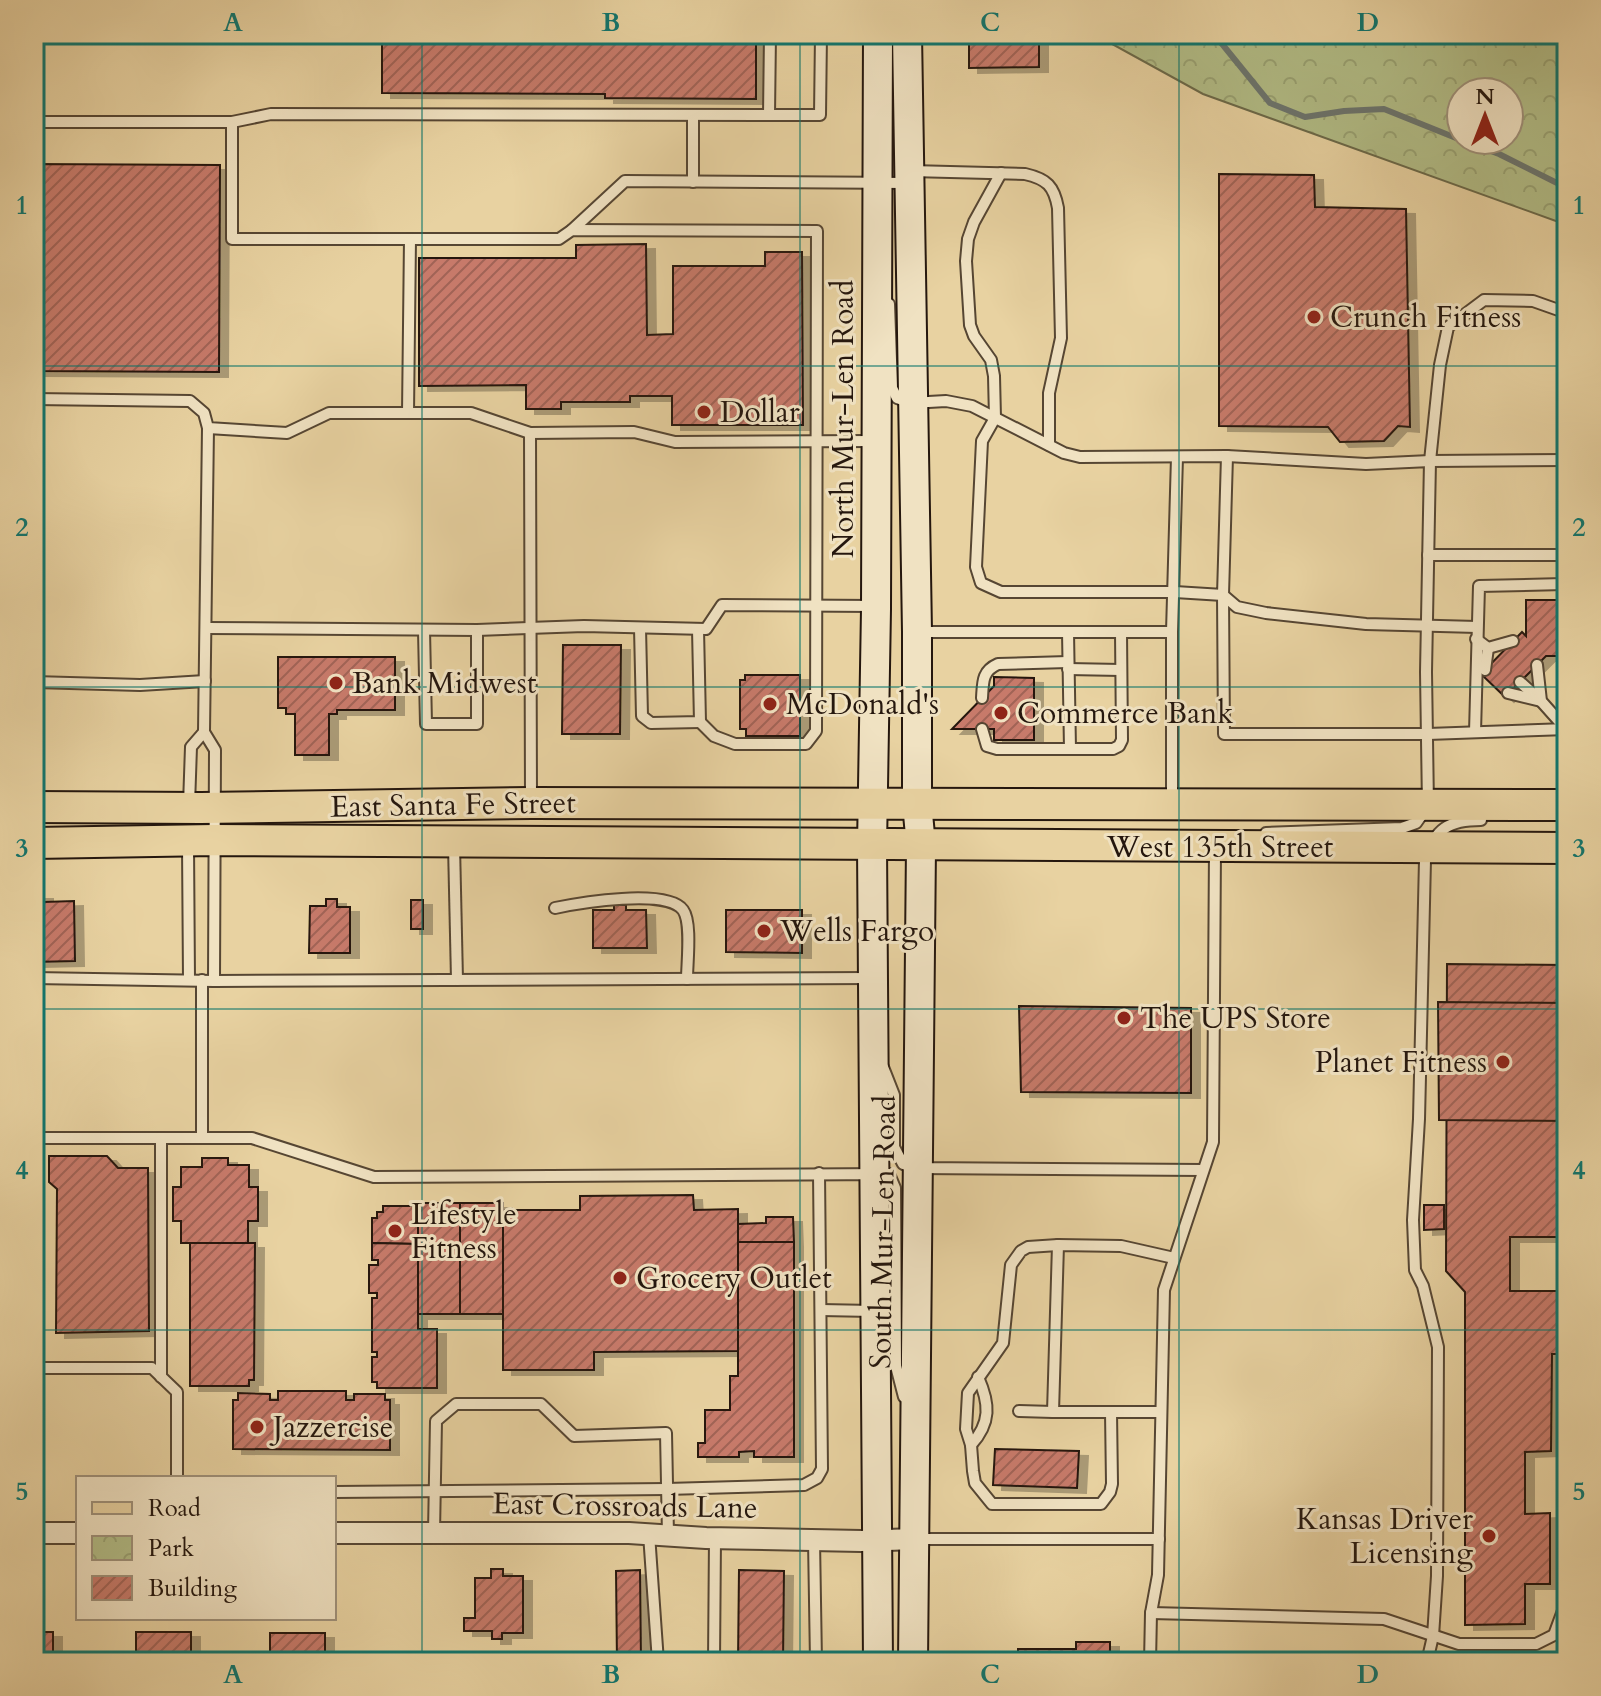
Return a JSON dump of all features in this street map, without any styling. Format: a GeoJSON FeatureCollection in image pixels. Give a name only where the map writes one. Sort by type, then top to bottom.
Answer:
{"type":"FeatureCollection","features":[{"type":"Feature","properties":{"kind":"main road","name":"North Mur-Len Road"},"geometry":{"type":"LineString","coordinates":[[872,804],[876,606],[878,34]]}},
{"type":"Feature","properties":{"kind":"main road"},"geometry":{"type":"LineString","coordinates":[[907,34],[917,803]]}},
{"type":"Feature","properties":{"kind":"main road","name":"East Santa Fe Street"},"geometry":{"type":"LineString","coordinates":[[34,843],[197,824],[531,803],[872,804]]}},
{"type":"Feature","properties":{"kind":"main road","name":"South Mur-Len Road"},"geometry":{"type":"LineString","coordinates":[[913,1662],[921,846],[917,803]]}},
{"type":"Feature","properties":{"kind":"main road","name":"West 135th Street"},"geometry":{"type":"LineString","coordinates":[[872,804],[1567,805]]}},
{"type":"Feature","properties":{"kind":"main road","name":"South Mur-Len Road"},"geometry":{"type":"LineString","coordinates":[[872,804],[878,1662]]}},
{"type":"Feature","properties":{"kind":"main road","name":"East Santa Fe Street"},"geometry":{"type":"LineString","coordinates":[[34,807],[197,824],[454,843],[872,846]]}},
{"type":"Feature","properties":{"kind":"main road","name":"West 135th Street"},"geometry":{"type":"LineString","coordinates":[[872,846],[1567,848]]}},
{"type":"Feature","properties":{"kind":"street"},"geometry":{"type":"LineString","coordinates":[[34,1533],[76,1533]]}},
{"type":"Feature","properties":{"kind":"street","name":"East Crossroads Lane"},"geometry":{"type":"LineString","coordinates":[[336,1533],[914,1539]]}},
{"type":"Feature","properties":{"kind":"lane"},"geometry":{"type":"LineString","coordinates":[[769,115],[770,34]]}},
{"type":"Feature","properties":{"kind":"lane"},"geometry":{"type":"LineString","coordinates":[[34,122],[232,122],[271,114],[820,115],[821,34]]}},
{"type":"Feature","properties":{"kind":"lane"},"geometry":{"type":"LineString","coordinates":[[693,115],[693,182]]}},
{"type":"Feature","properties":{"kind":"lane"},"geometry":{"type":"LineString","coordinates":[[232,122],[232,239],[559,239],[625,181],[877,182],[909,177],[1001,173],[1042,178],[1055,191],[1058,208],[1061,338],[1049,393],[1049,445]]}},
{"type":"Feature","properties":{"kind":"lane"},"geometry":{"type":"LineString","coordinates":[[1001,173],[974,222],[968,239],[966,261],[970,325],[991,360],[995,418],[982,441],[976,567],[981,583],[1001,592],[1223,595],[1237,607],[1266,613],[1366,624],[1477,627]]}},
{"type":"Feature","properties":{"kind":"lane"},"geometry":{"type":"LineString","coordinates":[[572,230],[817,231],[816,731],[806,744],[735,744],[714,736],[700,722],[698,629]]}},
{"type":"Feature","properties":{"kind":"lane"},"geometry":{"type":"LineString","coordinates":[[408,413],[410,239]]}},
{"type":"Feature","properties":{"kind":"lane"},"geometry":{"type":"LineString","coordinates":[[877,290],[891,311],[893,392],[897,398],[911,403],[946,401],[972,406],[1080,457],[1227,456],[1366,464],[1567,460]]}},
{"type":"Feature","properties":{"kind":"lane"},"geometry":{"type":"LineString","coordinates":[[1150,1662],[1151,1613],[1158,1575],[1164,1290],[1213,1142],[1227,847],[1261,833],[1402,828],[1416,823],[1428,806],[1430,461],[1440,365],[1448,327],[1484,300],[1533,301],[1567,313]]}},
{"type":"Feature","properties":{"kind":"lane"},"geometry":{"type":"LineString","coordinates":[[34,399],[190,401],[204,413],[208,428],[204,732],[215,750],[197,824],[189,980]]}},
{"type":"Feature","properties":{"kind":"lane"},"geometry":{"type":"LineString","coordinates":[[208,428],[287,433],[329,413],[471,413],[530,433],[634,432],[675,442],[876,441]]}},
{"type":"Feature","properties":{"kind":"lane"},"geometry":{"type":"LineString","coordinates":[[530,433],[531,803]]}},
{"type":"Feature","properties":{"kind":"lane"},"geometry":{"type":"LineString","coordinates":[[1227,456],[1223,595],[1224,734],[1428,734],[1566,729]]}},
{"type":"Feature","properties":{"kind":"lane"},"geometry":{"type":"LineString","coordinates":[[1172,805],[1172,632],[1177,457]]}},
{"type":"Feature","properties":{"kind":"lane"},"geometry":{"type":"LineString","coordinates":[[1428,555],[1567,555]]}},
{"type":"Feature","properties":{"kind":"lane"},"geometry":{"type":"LineString","coordinates":[[1475,732],[1479,586],[1564,584]]}},
{"type":"Feature","properties":{"kind":"lane"},"geometry":{"type":"LineString","coordinates":[[206,628],[706,629],[722,605],[876,606]]}},
{"type":"Feature","properties":{"kind":"lane"},"geometry":{"type":"LineString","coordinates":[[640,628],[642,716],[651,723],[700,722]]}},
{"type":"Feature","properties":{"kind":"lane"},"geometry":{"type":"LineString","coordinates":[[424,630],[426,724],[477,724],[477,630]]}},
{"type":"Feature","properties":{"kind":"lane"},"geometry":{"type":"LineString","coordinates":[[917,632],[1172,632]]}},
{"type":"Feature","properties":{"kind":"lane"},"geometry":{"type":"LineString","coordinates":[[1068,632],[1070,749]]}},
{"type":"Feature","properties":{"kind":"lane"},"geometry":{"type":"LineString","coordinates":[[982,729],[987,746],[997,749],[1113,749],[1119,746],[1122,740],[1121,632]]}},
{"type":"Feature","properties":{"kind":"lane"},"geometry":{"type":"LineString","coordinates":[[1476,639],[1497,658]]}},
{"type":"Feature","properties":{"kind":"lane"},"geometry":{"type":"LineString","coordinates":[[1488,648],[1513,641]]}},
{"type":"Feature","properties":{"kind":"lane"},"geometry":{"type":"LineString","coordinates":[[1485,670],[1488,648]]}},
{"type":"Feature","properties":{"kind":"lane"},"geometry":{"type":"LineString","coordinates":[[982,698],[983,676],[988,668],[998,664],[1121,670]]}},
{"type":"Feature","properties":{"kind":"lane"},"geometry":{"type":"LineString","coordinates":[[1537,665],[1541,701]]}},
{"type":"Feature","properties":{"kind":"lane"},"geometry":{"type":"LineString","coordinates":[[34,682],[140,685],[205,681]]}},
{"type":"Feature","properties":{"kind":"lane"},"geometry":{"type":"LineString","coordinates":[[1520,682],[1566,729]]}},
{"type":"Feature","properties":{"kind":"lane"},"geometry":{"type":"LineString","coordinates":[[1508,693],[1541,701]]}},
{"type":"Feature","properties":{"kind":"lane"},"geometry":{"type":"LineString","coordinates":[[202,1138],[208,980],[191,747],[204,732]]}},
{"type":"Feature","properties":{"kind":"lane"},"geometry":{"type":"LineString","coordinates":[[1427,1662],[1433,1636],[1437,1563],[1438,1347],[1423,1286],[1415,1270],[1413,1220],[1419,1119],[1425,860],[1438,831],[1469,820],[1497,820]]}},
{"type":"Feature","properties":{"kind":"lane"},"geometry":{"type":"LineString","coordinates":[[454,843],[457,980]]}},
{"type":"Feature","properties":{"kind":"lane"},"geometry":{"type":"LineString","coordinates":[[555,908],[605,900],[672,901],[682,908],[687,918],[687,979]]}},
{"type":"Feature","properties":{"kind":"lane"},"geometry":{"type":"LineString","coordinates":[[34,978],[873,978]]}},
{"type":"Feature","properties":{"kind":"lane"},"geometry":{"type":"LineString","coordinates":[[873,1044],[894,1095],[894,1147],[903,1164],[917,1168],[1203,1170]]}},
{"type":"Feature","properties":{"kind":"lane"},"geometry":{"type":"LineString","coordinates":[[34,1138],[252,1138],[374,1177],[889,1174],[895,1188],[896,1366],[915,1436]]}},
{"type":"Feature","properties":{"kind":"lane"},"geometry":{"type":"LineString","coordinates":[[161,1138],[161,1377]]}},
{"type":"Feature","properties":{"kind":"lane"},"geometry":{"type":"LineString","coordinates":[[336,1492],[667,1489],[804,1485],[817,1478],[822,1469],[819,1173]]}},
{"type":"Feature","properties":{"kind":"lane"},"geometry":{"type":"LineString","coordinates":[[1111,1412],[1112,1484],[1101,1504],[992,1504],[975,1483],[966,1429],[968,1393],[1003,1343],[1011,1265],[1021,1251],[1028,1247],[1058,1245],[1121,1246],[1174,1258]]}},
{"type":"Feature","properties":{"kind":"lane"},"geometry":{"type":"LineString","coordinates":[[1053,1412],[1058,1245]]}},
{"type":"Feature","properties":{"kind":"lane"},"geometry":{"type":"LineString","coordinates":[[821,1310],[875,1311]]}},
{"type":"Feature","properties":{"kind":"lane"},"geometry":{"type":"LineString","coordinates":[[34,1368],[152,1368],[177,1392],[177,1476]]}},
{"type":"Feature","properties":{"kind":"lane"},"geometry":{"type":"LineString","coordinates":[[971,1445],[987,1422],[984,1390],[978,1377]]}},
{"type":"Feature","properties":{"kind":"lane"},"geometry":{"type":"LineString","coordinates":[[434,1533],[436,1421],[456,1404],[541,1404],[574,1436],[666,1433],[667,1489],[658,1534],[658,1662]]}},
{"type":"Feature","properties":{"kind":"lane"},"geometry":{"type":"LineString","coordinates":[[1019,1411],[1161,1412]]}},
{"type":"Feature","properties":{"kind":"lane"},"geometry":{"type":"LineString","coordinates":[[1151,1613],[1384,1619],[1459,1644],[1536,1644],[1554,1635],[1564,1608],[1567,1484]]}},
{"type":"Feature","properties":{"kind":"lane"},"geometry":{"type":"LineString","coordinates":[[714,1662],[715,1538]]}},
{"type":"Feature","properties":{"kind":"lane"},"geometry":{"type":"LineString","coordinates":[[914,1539],[1159,1539]]}},
{"type":"Feature","properties":{"kind":"lane"},"geometry":{"type":"LineString","coordinates":[[814,1540],[816,1662]]}},
{"type":"Feature","properties":{"kind":"green space"},"geometry":{"type":"Polygon","coordinates":[[[1101,34],[1567,34],[1567,225],[1203,94],[1103,39],[1101,34]]]}},
{"type":"Feature","properties":{"kind":"building"},"geometry":{"type":"Polygon","coordinates":[[[382,34],[756,34],[756,99],[605,98],[605,94],[382,93],[382,34]]]}},
{"type":"Feature","properties":{"kind":"building"},"geometry":{"type":"Polygon","coordinates":[[[969,34],[1039,34],[1039,67],[969,68],[969,34]]]}},
{"type":"Feature","properties":{"kind":"building"},"geometry":{"type":"Polygon","coordinates":[[[34,164],[220,165],[219,372],[34,371],[34,164]]]}},
{"type":"Feature","properties":{"kind":"building","name":"Crunch Fitness"},"geometry":{"type":"Polygon","coordinates":[[[1219,174],[1314,175],[1315,207],[1406,209],[1410,427],[1398,426],[1384,441],[1340,442],[1328,427],[1219,426],[1219,174]]]}},
{"type":"Feature","properties":{"kind":"building"},"geometry":{"type":"Polygon","coordinates":[[[646,244],[647,335],[673,334],[673,266],[765,266],[765,252],[802,252],[803,425],[672,425],[672,396],[630,396],[630,402],[561,402],[561,409],[526,409],[526,385],[419,386],[419,258],[576,258],[576,245],[646,244]]]}},
{"type":"Feature","properties":{"kind":"building"},"geometry":{"type":"Polygon","coordinates":[[[1526,600],[1564,600],[1567,656],[1546,656],[1505,697],[1481,674],[1522,632],[1526,636],[1526,600]]]}},
{"type":"Feature","properties":{"kind":"building"},"geometry":{"type":"Polygon","coordinates":[[[563,645],[621,645],[620,734],[562,734],[563,645]]]}},
{"type":"Feature","properties":{"kind":"building","name":"Bank Midwest"},"geometry":{"type":"Polygon","coordinates":[[[278,657],[395,657],[395,710],[337,710],[337,714],[329,714],[329,755],[295,755],[295,714],[286,714],[286,708],[278,708],[278,657]]]}},
{"type":"Feature","properties":{"kind":"building","name":"McDonald's"},"geometry":{"type":"Polygon","coordinates":[[[745,675],[800,675],[800,736],[746,736],[746,729],[740,729],[740,680],[745,680],[745,675]]]}},
{"type":"Feature","properties":{"kind":"building","name":"Commerce Bank"},"geometry":{"type":"Polygon","coordinates":[[[994,677],[1034,678],[1034,740],[994,740],[994,729],[952,729],[994,686],[994,677]]]}},
{"type":"Feature","properties":{"kind":"building"},"geometry":{"type":"Polygon","coordinates":[[[34,894],[44,894],[44,902],[74,901],[75,961],[34,962],[34,894]]]}},
{"type":"Feature","properties":{"kind":"building"},"geometry":{"type":"Polygon","coordinates":[[[326,899],[337,899],[337,907],[350,907],[350,953],[309,953],[310,906],[326,906],[326,899]]]}},
{"type":"Feature","properties":{"kind":"building"},"geometry":{"type":"Polygon","coordinates":[[[411,900],[423,900],[423,929],[411,929],[411,900]]]}},
{"type":"Feature","properties":{"kind":"building"},"geometry":{"type":"Polygon","coordinates":[[[614,905],[626,905],[626,910],[646,910],[647,948],[593,948],[593,910],[614,910],[614,905]]]}},
{"type":"Feature","properties":{"kind":"building","name":"Wells Fargo"},"geometry":{"type":"Polygon","coordinates":[[[726,910],[802,910],[802,953],[726,952],[726,910]]]}},
{"type":"Feature","properties":{"kind":"building"},"geometry":{"type":"Polygon","coordinates":[[[1447,964],[1567,965],[1567,1237],[1510,1237],[1510,1291],[1567,1291],[1567,1354],[1552,1354],[1551,1451],[1525,1452],[1525,1514],[1550,1513],[1550,1584],[1525,1584],[1525,1624],[1465,1625],[1465,1292],[1446,1271],[1447,964]]]}},
{"type":"Feature","properties":{"kind":"building","name":"Planet Fitness"},"geometry":{"type":"Polygon","coordinates":[[[1438,1002],[1567,1003],[1567,1121],[1439,1120],[1438,1002]]]}},
{"type":"Feature","properties":{"kind":"building"},"geometry":{"type":"Polygon","coordinates":[[[1019,1006],[1191,1008],[1191,1093],[1021,1092],[1019,1006]]]}},
{"type":"Feature","properties":{"kind":"building"},"geometry":{"type":"Polygon","coordinates":[[[49,1156],[107,1156],[118,1168],[148,1168],[149,1331],[56,1333],[57,1189],[49,1182],[49,1156]]]}},
{"type":"Feature","properties":{"kind":"building"},"geometry":{"type":"Polygon","coordinates":[[[202,1158],[228,1158],[228,1165],[249,1165],[249,1187],[258,1187],[258,1221],[248,1221],[248,1243],[181,1243],[181,1221],[173,1221],[173,1187],[181,1187],[181,1167],[202,1167],[202,1158]]]}},
{"type":"Feature","properties":{"kind":"building","name":"Grocery Outlet"},"geometry":{"type":"Polygon","coordinates":[[[693,1195],[694,1210],[738,1209],[738,1351],[594,1352],[594,1370],[503,1370],[503,1210],[580,1210],[580,1196],[693,1195]]]}},
{"type":"Feature","properties":{"kind":"building"},"geometry":{"type":"Polygon","coordinates":[[[418,1203],[460,1203],[460,1314],[418,1314],[418,1203]]]}},
{"type":"Feature","properties":{"kind":"building"},"geometry":{"type":"Polygon","coordinates":[[[460,1203],[503,1203],[503,1314],[460,1314],[460,1203]]]}},
{"type":"Feature","properties":{"kind":"building"},"geometry":{"type":"Polygon","coordinates":[[[1424,1205],[1444,1205],[1444,1229],[1424,1230],[1424,1205]]]}},
{"type":"Feature","properties":{"kind":"building","name":"Lifestyle Fitness"},"geometry":{"type":"Polygon","coordinates":[[[383,1206],[418,1206],[418,1244],[372,1243],[372,1218],[377,1218],[377,1212],[383,1212],[383,1206]]]}},
{"type":"Feature","properties":{"kind":"building"},"geometry":{"type":"Polygon","coordinates":[[[766,1217],[793,1217],[794,1242],[738,1242],[738,1224],[766,1223],[766,1217]]]}},
{"type":"Feature","properties":{"kind":"building"},"geometry":{"type":"Polygon","coordinates":[[[738,1242],[794,1242],[794,1457],[754,1457],[754,1451],[739,1452],[739,1457],[698,1457],[698,1443],[705,1443],[705,1410],[730,1410],[730,1376],[738,1376],[738,1242]]]}},
{"type":"Feature","properties":{"kind":"building"},"geometry":{"type":"Polygon","coordinates":[[[190,1243],[255,1243],[254,1380],[249,1380],[249,1386],[190,1386],[190,1243]]]}},
{"type":"Feature","properties":{"kind":"building"},"geometry":{"type":"Polygon","coordinates":[[[372,1243],[418,1244],[418,1329],[437,1329],[437,1388],[377,1388],[377,1382],[372,1382],[372,1357],[377,1357],[377,1352],[372,1352],[372,1298],[377,1298],[377,1293],[369,1293],[369,1265],[378,1265],[378,1260],[372,1260],[372,1243]]]}},
{"type":"Feature","properties":{"kind":"building"},"geometry":{"type":"Polygon","coordinates":[[[278,1391],[346,1391],[346,1400],[354,1400],[354,1394],[385,1394],[385,1400],[390,1400],[390,1450],[233,1449],[233,1400],[238,1400],[238,1393],[270,1394],[270,1400],[278,1400],[278,1391]]]}},
{"type":"Feature","properties":{"kind":"building"},"geometry":{"type":"Polygon","coordinates":[[[995,1449],[1079,1451],[1077,1488],[993,1485],[995,1449]]]}},
{"type":"Feature","properties":{"kind":"building"},"geometry":{"type":"Polygon","coordinates":[[[491,1569],[503,1569],[503,1576],[523,1576],[523,1633],[502,1633],[502,1639],[492,1639],[492,1631],[464,1631],[464,1618],[475,1618],[475,1578],[491,1578],[491,1569]]]}},
{"type":"Feature","properties":{"kind":"building"},"geometry":{"type":"Polygon","coordinates":[[[640,1570],[641,1662],[617,1662],[616,1571],[640,1570]]]}},
{"type":"Feature","properties":{"kind":"building"},"geometry":{"type":"Polygon","coordinates":[[[739,1570],[784,1571],[783,1662],[738,1662],[739,1570]]]}},
{"type":"Feature","properties":{"kind":"building"},"geometry":{"type":"Polygon","coordinates":[[[34,1632],[53,1632],[53,1662],[34,1662],[34,1632]]]}},
{"type":"Feature","properties":{"kind":"building"},"geometry":{"type":"Polygon","coordinates":[[[136,1632],[191,1632],[191,1662],[136,1662],[136,1632]]]}},
{"type":"Feature","properties":{"kind":"building"},"geometry":{"type":"Polygon","coordinates":[[[270,1633],[325,1633],[325,1662],[270,1662],[270,1633]]]}},
{"type":"Feature","properties":{"kind":"building"},"geometry":{"type":"Polygon","coordinates":[[[1076,1642],[1110,1642],[1110,1662],[1018,1662],[1018,1649],[1076,1649],[1076,1642]]]}},
{"type":"Feature","properties":{"kind":"waterway"},"geometry":{"type":"LineString","coordinates":[[1214,34],[1270,103],[1305,117],[1384,109],[1445,134]]}},
{"type":"Feature","properties":{"kind":"waterway"},"geometry":{"type":"LineString","coordinates":[[1503,156],[1567,188]]}},
{"type":"Feature","properties":{"kind":"place","name":"Crunch Fitness"},"geometry":{"type":"Point","coordinates":[1314,317]}},
{"type":"Feature","properties":{"kind":"place","name":"Dollar"},"geometry":{"type":"Point","coordinates":[704,412]}},
{"type":"Feature","properties":{"kind":"place","name":"Bank Midwest"},"geometry":{"type":"Point","coordinates":[336,683]}},
{"type":"Feature","properties":{"kind":"place","name":"McDonald's"},"geometry":{"type":"Point","coordinates":[770,704]}},
{"type":"Feature","properties":{"kind":"place","name":"Commerce Bank"},"geometry":{"type":"Point","coordinates":[1001,713]}},
{"type":"Feature","properties":{"kind":"place","name":"Wells Fargo"},"geometry":{"type":"Point","coordinates":[764,931]}},
{"type":"Feature","properties":{"kind":"place","name":"The UPS Store"},"geometry":{"type":"Point","coordinates":[1124,1018]}},
{"type":"Feature","properties":{"kind":"place","name":"Planet Fitness"},"geometry":{"type":"Point","coordinates":[1503,1062]}},
{"type":"Feature","properties":{"kind":"place","name":"Lifestyle Fitness"},"geometry":{"type":"Point","coordinates":[395,1231]}},
{"type":"Feature","properties":{"kind":"place","name":"Grocery Outlet"},"geometry":{"type":"Point","coordinates":[620,1278]}},
{"type":"Feature","properties":{"kind":"place","name":"Jazzercise"},"geometry":{"type":"Point","coordinates":[257,1427]}},
{"type":"Feature","properties":{"kind":"place","name":"Kansas Driver Licensing"},"geometry":{"type":"Point","coordinates":[1489,1536]}}]}
